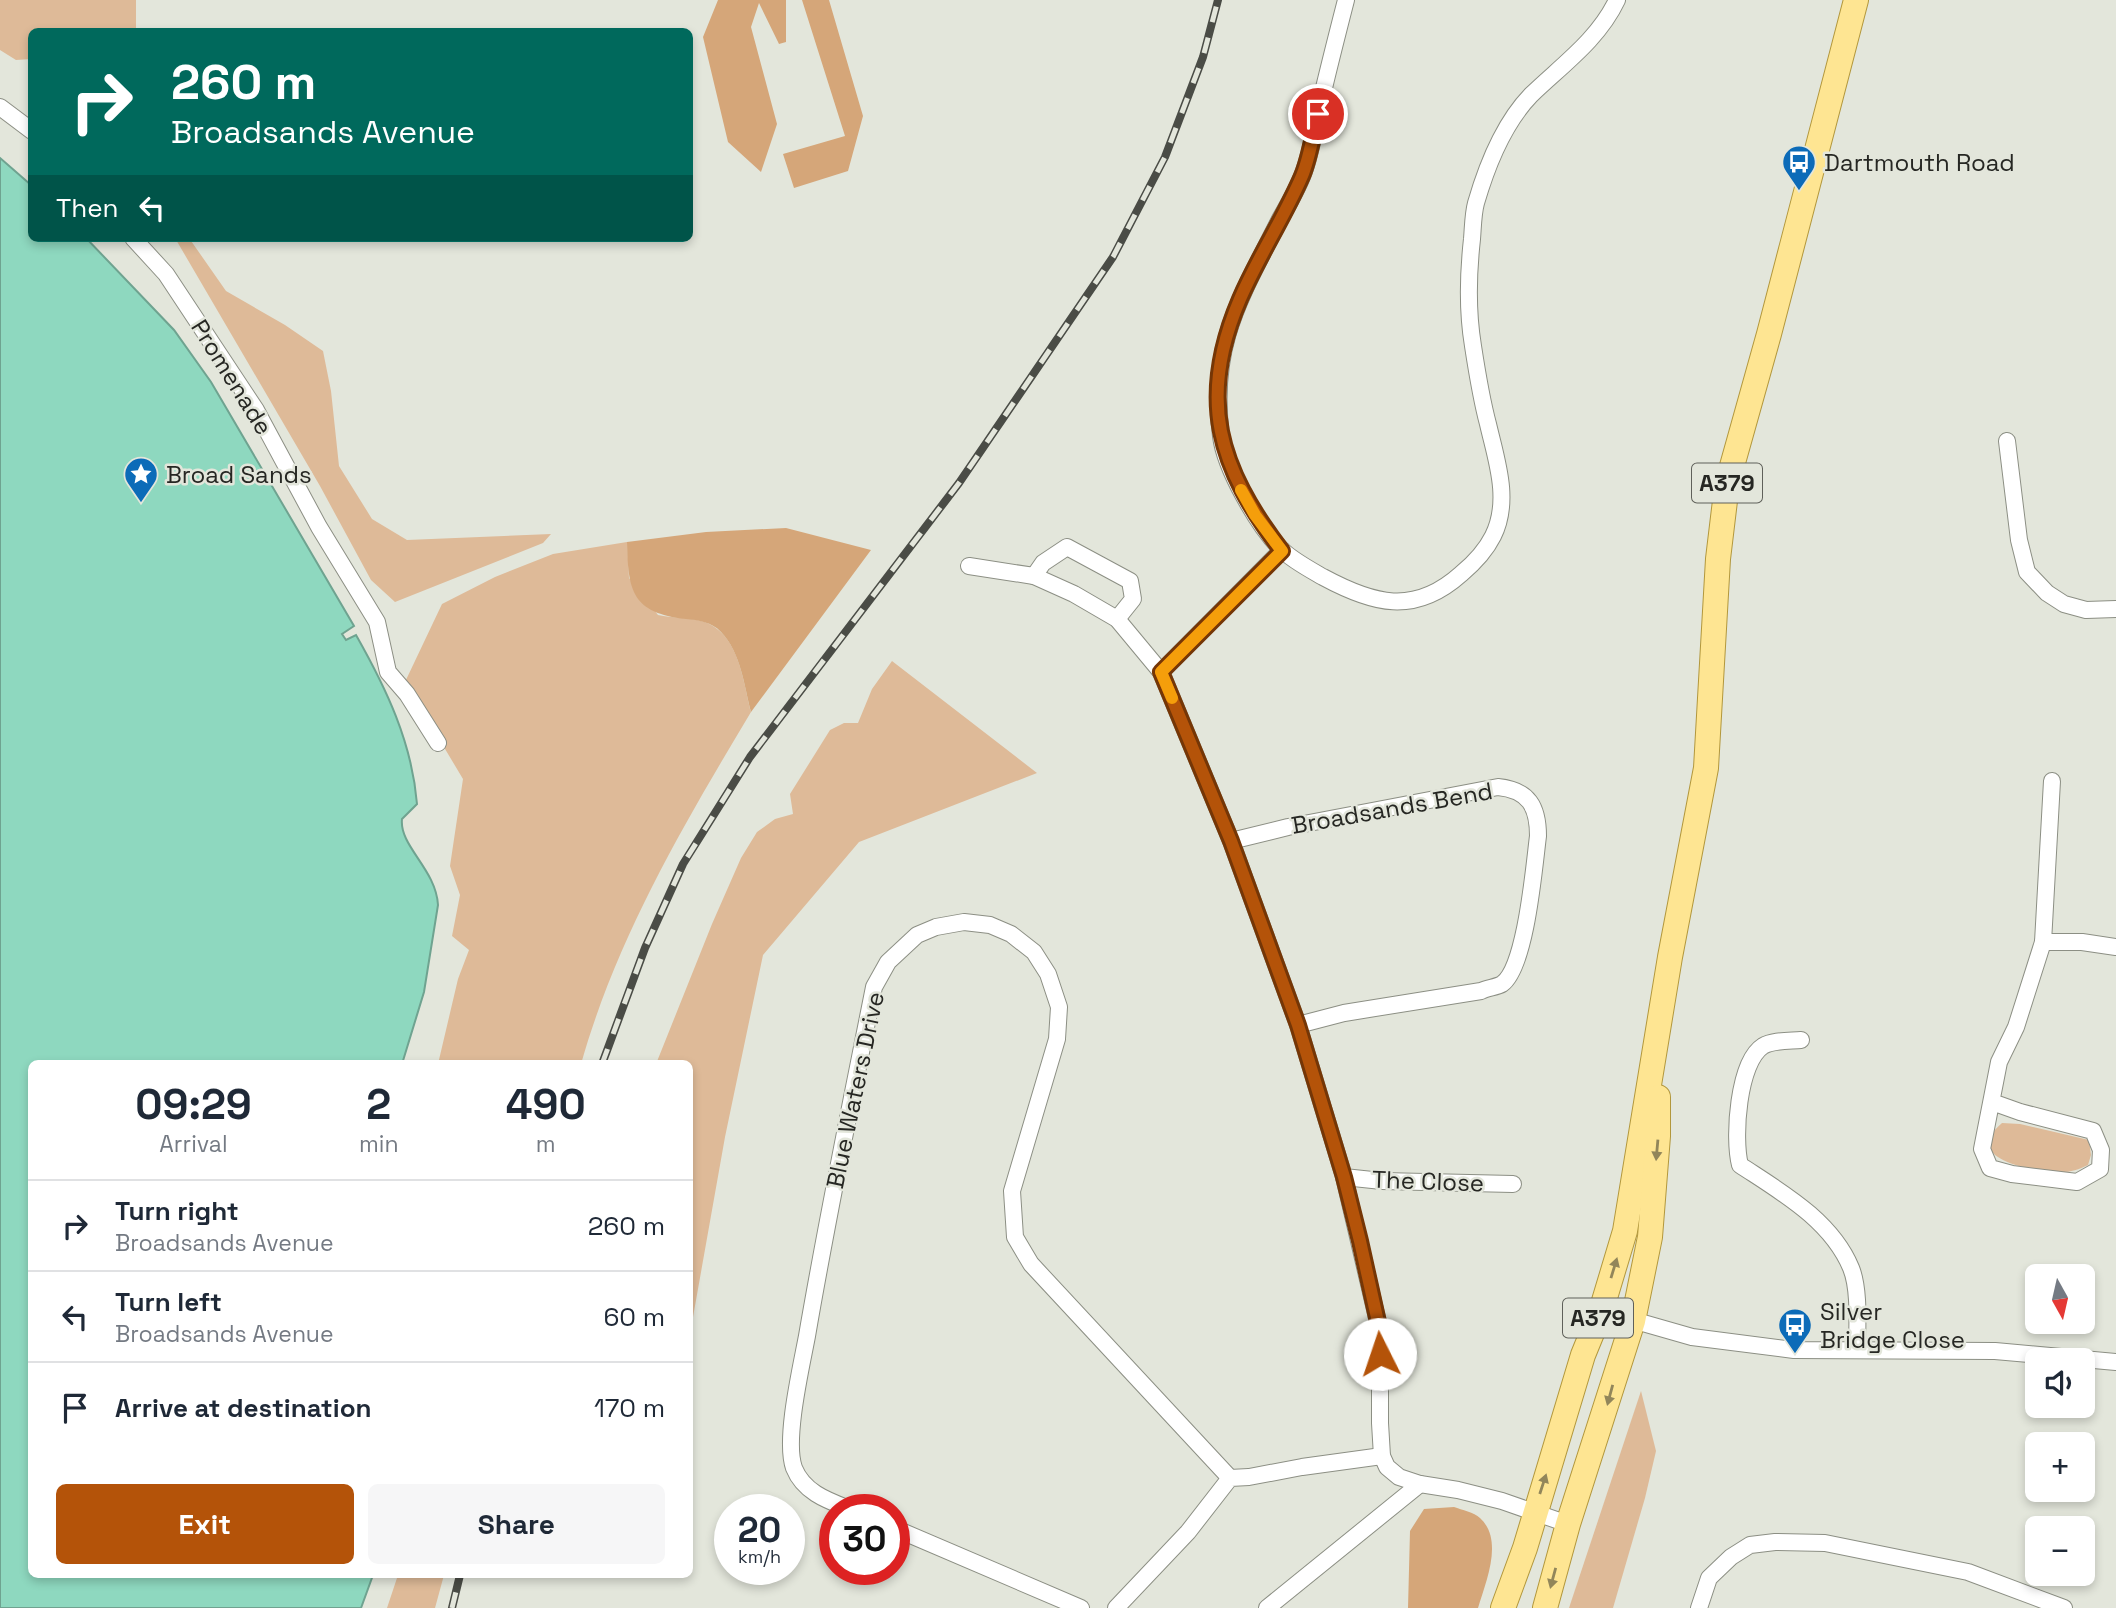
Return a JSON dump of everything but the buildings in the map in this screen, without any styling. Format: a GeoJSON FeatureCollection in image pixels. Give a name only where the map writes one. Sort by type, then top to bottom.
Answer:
{"type":"FeatureCollection","features":[{"type":"Feature","properties":{"kind":"main road","name":"A379"},"geometry":{"type":"LineString","coordinates":[[1505,1602],[1525,1548],[1583,1355],[1601,1311],[1625,1231],[1657,1033],[1706,768],[1718,559],[1727,484],[1856,0]]}},
{"type":"Feature","properties":{"kind":"main road","name":"A379"},"geometry":{"type":"LineString","coordinates":[[1545,1608],[1633,1321],[1650,1237],[1658,1136],[1657,1033]]}},
{"type":"Feature","properties":{"kind":"street"},"geometry":{"type":"LineString","coordinates":[[1346,0],[1303,174],[1240,298],[1225,338],[1219,367],[1218,391],[1221,440],[1249,505],[1282,551],[1354,593],[1373,600],[1408,601],[1435,594],[1472,565],[1493,536],[1500,513],[1501,478],[1472,343],[1467,281],[1476,206],[1492,158],[1510,121],[1531,96],[1563,67],[1608,19],[1617,0]]}},
{"type":"Feature","properties":{"kind":"street"},"geometry":{"type":"LineString","coordinates":[[0,107],[28,128]]}},
{"type":"Feature","properties":{"kind":"street","name":"Promenade"},"geometry":{"type":"LineString","coordinates":[[137,242],[166,274],[256,410],[319,527],[377,622],[388,672],[407,694],[439,743]]}},
{"type":"Feature","properties":{"kind":"street"},"geometry":{"type":"LineString","coordinates":[[2007,441],[2019,540],[2027,572],[2047,593],[2064,604],[2086,610],[2116,609]]}},
{"type":"Feature","properties":{"kind":"street"},"geometry":{"type":"LineString","coordinates":[[1034,576],[1043,562],[1067,547],[1103,565],[1130,581],[1133,599],[1117,619]]}},
{"type":"Feature","properties":{"kind":"street"},"geometry":{"type":"LineString","coordinates":[[1161,672],[1282,551]]}},
{"type":"Feature","properties":{"kind":"street"},"geometry":{"type":"LineString","coordinates":[[969,566],[1034,576],[1074,594],[1117,619],[1161,672],[1231,841],[1298,1025],[1344,1177],[1380,1331],[1380,1423],[1382,1456],[1387,1467],[1399,1477],[1420,1484],[1502,1501],[1534,1513],[1572,1513]]}},
{"type":"Feature","properties":{"kind":"street"},"geometry":{"type":"LineString","coordinates":[[1992,1102],[2093,1131],[2101,1150],[2100,1169],[2077,1182],[2012,1174],[1990,1168],[1982,1149],[1998,1062],[2016,1027],[2043,942],[2052,780]]}},
{"type":"Feature","properties":{"kind":"street","name":"Broadsands Bend"},"geometry":{"type":"LineString","coordinates":[[1231,841],[1287,827],[1498,787],[1512,788],[1527,798],[1538,818],[1538,836],[1520,950],[1515,968],[1502,984],[1481,990],[1344,1013],[1298,1025]]}},
{"type":"Feature","properties":{"kind":"street","name":"Blue Waters Drive"},"geometry":{"type":"LineString","coordinates":[[819,1497],[803,1484],[794,1467],[791,1446],[798,1389],[825,1234],[874,987],[888,962],[917,936],[936,927],[964,922],[990,925],[1011,934],[1034,952],[1048,974],[1059,1007],[1057,1039],[1049,1073],[1012,1191],[1015,1237],[1031,1264],[1230,1478]]}},
{"type":"Feature","properties":{"kind":"street"},"geometry":{"type":"LineString","coordinates":[[2043,942],[2082,942],[2116,947]]}},
{"type":"Feature","properties":{"kind":"street"},"geometry":{"type":"LineString","coordinates":[[1801,1040],[1766,1044],[1753,1054],[1738,1119],[1736,1150],[1740,1165],[1816,1219],[1851,1269],[1856,1299],[1857,1350]]}},
{"type":"Feature","properties":{"kind":"street","name":"The Close"},"geometry":{"type":"LineString","coordinates":[[1344,1177],[1382,1181],[1513,1184]]}},
{"type":"Feature","properties":{"kind":"street"},"geometry":{"type":"LineString","coordinates":[[1601,1311],[1692,1337],[1794,1350],[1995,1351],[2116,1362]]}},
{"type":"Feature","properties":{"kind":"street"},"geometry":{"type":"LineString","coordinates":[[1116,1608],[1188,1532],[1230,1478],[1382,1456]]}},
{"type":"Feature","properties":{"kind":"street"},"geometry":{"type":"LineString","coordinates":[[1267,1608],[1420,1484]]}},
{"type":"Feature","properties":{"kind":"street"},"geometry":{"type":"LineString","coordinates":[[910,1535],[1081,1608]]}},
{"type":"Feature","properties":{"kind":"street"},"geometry":{"type":"LineString","coordinates":[[1699,1608],[1709,1578],[1731,1558],[1750,1545],[1775,1542],[1825,1543],[1968,1572],[2064,1608]]}},
{"type":"Feature","properties":{"kind":"shaded area"},"geometry":{"type":"Polygon","coordinates":[[[0,0],[136,0],[136,28],[28,28],[28,59],[16,60],[0,50],[0,0]]]}},
{"type":"Feature","properties":{"kind":"shaded area"},"geometry":{"type":"Polygon","coordinates":[[[718,0],[786,0],[786,42],[779,44],[759,3],[751,27],[777,124],[761,172],[728,142],[703,37],[718,0]]]}},
{"type":"Feature","properties":{"kind":"shaded area"},"geometry":{"type":"Polygon","coordinates":[[[802,0],[829,0],[863,116],[848,171],[794,188],[783,154],[845,136],[802,0]]]}},
{"type":"Feature","properties":{"kind":"shaded area","name":"Broad Sands"},"geometry":{"type":"Polygon","coordinates":[[[0,158],[28,182],[28,242],[90,242],[174,330],[211,382],[354,626],[342,634],[346,640],[356,635],[387,695],[410,759],[417,804],[402,819],[403,829],[406,839],[431,880],[438,905],[424,992],[403,1060],[28,1060],[28,1578],[372,1578],[361,1608],[0,1608],[0,158]]]}},
{"type":"Feature","properties":{"kind":"shaded area"},"geometry":{"type":"Polygon","coordinates":[[[177,242],[192,242],[226,291],[285,325],[323,351],[331,391],[339,466],[372,519],[407,540],[551,534],[543,543],[395,602],[371,580],[320,486],[177,242]]]}},
{"type":"Feature","properties":{"kind":"shaded area"},"geometry":{"type":"Polygon","coordinates":[[[786,528],[871,550],[751,712],[737,659],[721,632],[705,622],[654,611],[637,597],[629,574],[627,542],[706,532],[786,528]]]}},
{"type":"Feature","properties":{"kind":"shaded area"},"geometry":{"type":"Polygon","coordinates":[[[627,542],[629,578],[658,615],[701,621],[724,635],[742,672],[751,712],[654,882],[613,971],[582,1060],[439,1060],[458,979],[469,950],[452,936],[460,895],[450,866],[463,779],[405,682],[442,604],[495,577],[553,554],[627,542]]]}},
{"type":"Feature","properties":{"kind":"shaded area"},"geometry":{"type":"Polygon","coordinates":[[[892,661],[1037,773],[859,842],[763,955],[725,1137],[693,1317],[693,1060],[658,1060],[741,858],[757,832],[775,819],[793,814],[790,794],[830,730],[844,723],[858,723],[872,689],[892,661]]]}},
{"type":"Feature","properties":{"kind":"shaded area"},"geometry":{"type":"Polygon","coordinates":[[[2002,1123],[2020,1124],[2089,1140],[2091,1155],[2088,1165],[2073,1171],[2057,1172],[2032,1169],[2004,1161],[1994,1154],[1989,1146],[1991,1135],[2002,1123]]]}},
{"type":"Feature","properties":{"kind":"shaded area"},"geometry":{"type":"Polygon","coordinates":[[[1641,1391],[1656,1451],[1613,1608],[1569,1608],[1641,1391]]]}},
{"type":"Feature","properties":{"kind":"shaded area"},"geometry":{"type":"Polygon","coordinates":[[[1454,1507],[1480,1518],[1491,1538],[1491,1561],[1478,1608],[1408,1608],[1410,1531],[1424,1509],[1454,1507]]]}},
{"type":"Feature","properties":{"kind":"shaded area"},"geometry":{"type":"Polygon","coordinates":[[[397,1578],[443,1578],[435,1608],[387,1608],[397,1578]]]}},
{"type":"Feature","properties":{"kind":"railway"},"geometry":{"type":"LineString","coordinates":[[603,1060],[645,948],[683,864],[750,757],[959,483],[1113,257],[1165,157],[1203,57],[1218,0]]}},
{"type":"Feature","properties":{"kind":"railway"},"geometry":{"type":"LineString","coordinates":[[452,1608],[459,1578]]}},
{"type":"Feature","properties":{"kind":"slow traffic"},"geometry":{"type":"LineString","coordinates":[[1172,698],[1161,672],[1282,551],[1255,515],[1241,490]]}},
{"type":"Feature","properties":{"kind":"place","name":"Dartmouth Road"},"geometry":{"type":"Point","coordinates":[1799,192]}},
{"type":"Feature","properties":{"kind":"place","name":"Broad Sands"},"geometry":{"type":"Point","coordinates":[141,504]}},
{"type":"Feature","properties":{"kind":"place","name":"Silver Bridge Close"},"geometry":{"type":"Point","coordinates":[1795,1355]}},
{"type":"Feature","properties":{"kind":"route"},"geometry":{"type":"LineString","coordinates":[[1318,114],[1303,174],[1240,298],[1225,338],[1219,367],[1221,440],[1238,483],[1255,515],[1282,551],[1161,672],[1231,841],[1309,1058],[1360,1241],[1380,1331],[1380,1354]]}}]}
